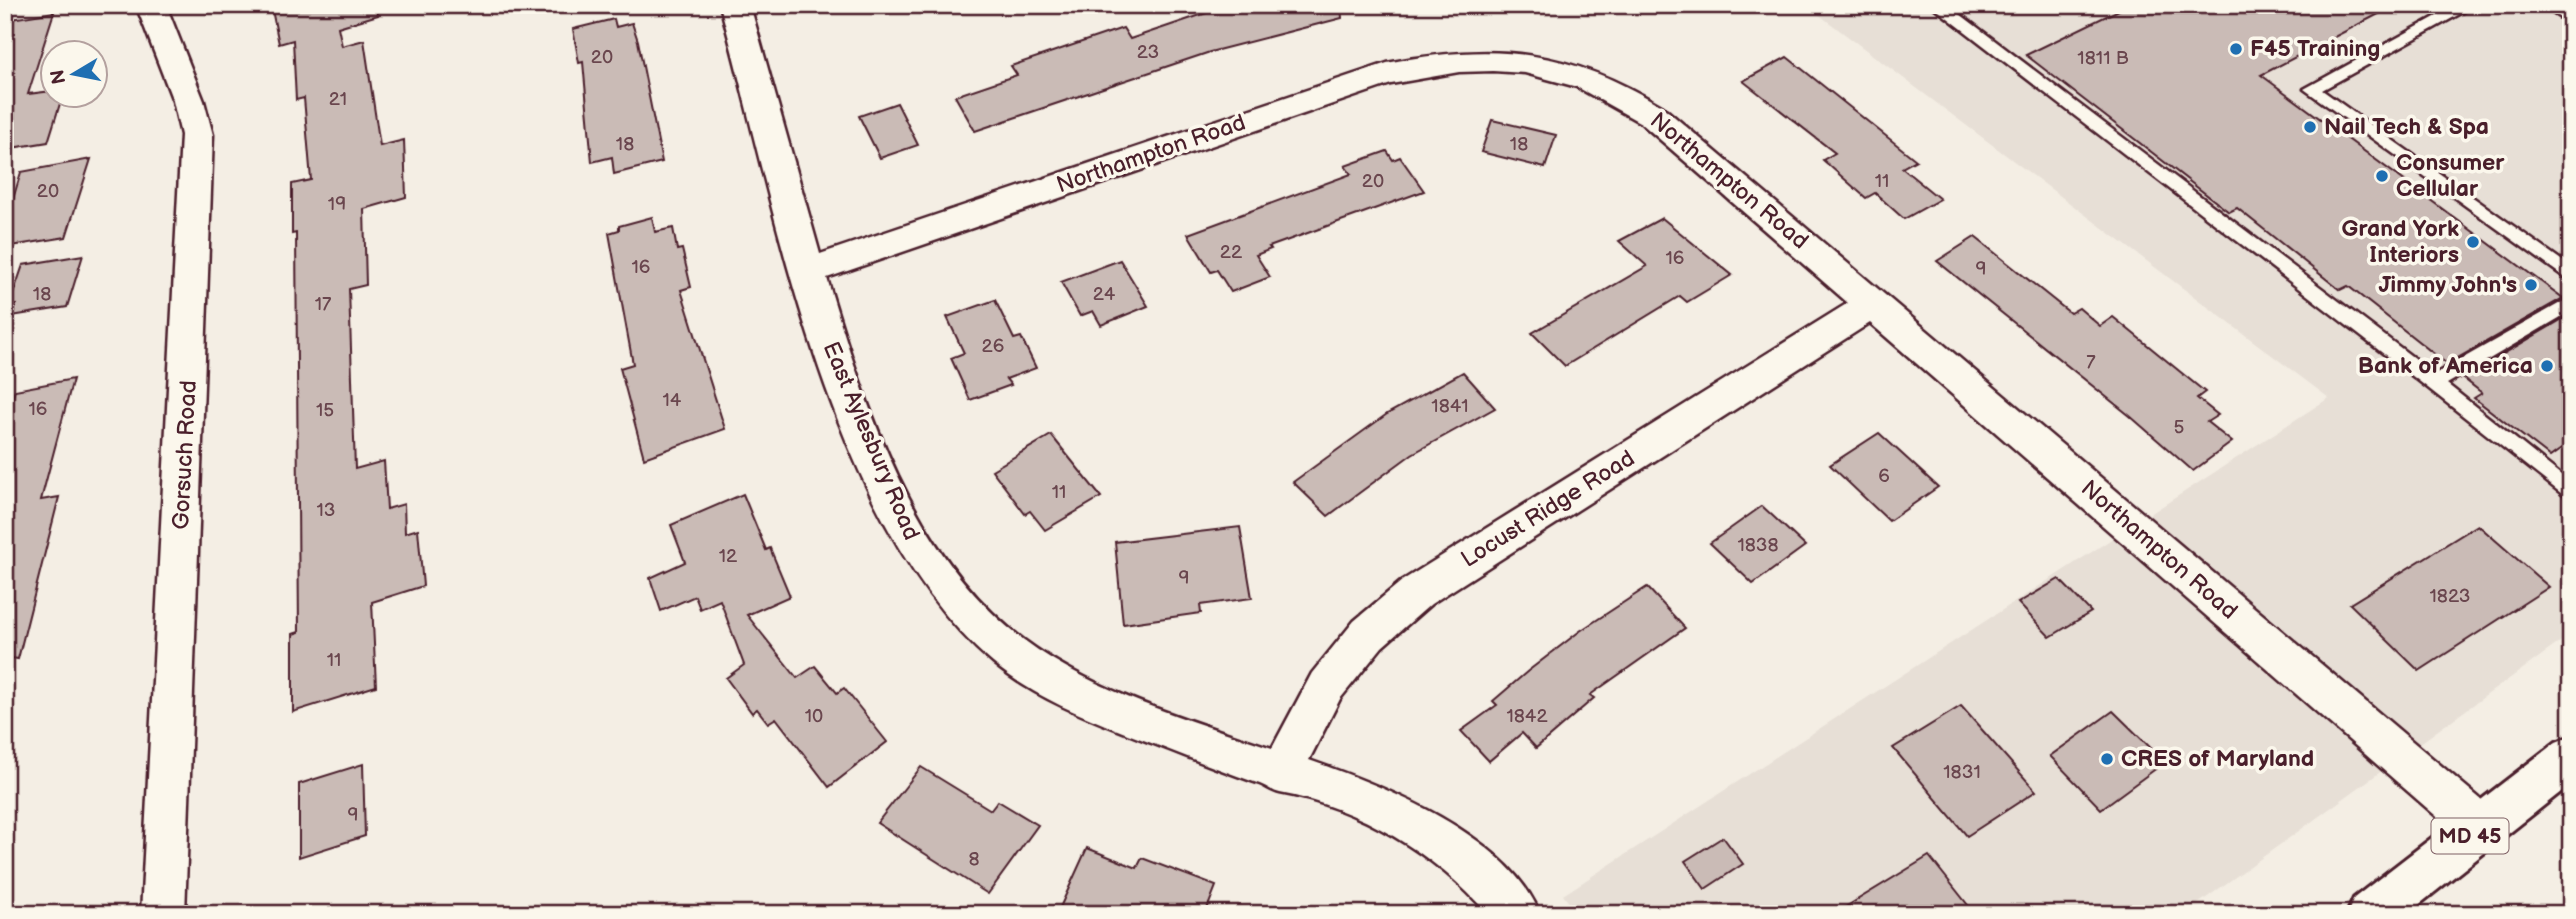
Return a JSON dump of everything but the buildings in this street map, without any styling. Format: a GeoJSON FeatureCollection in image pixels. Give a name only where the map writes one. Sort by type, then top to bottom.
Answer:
{"type":"FeatureCollection","features":[{"type":"Feature","properties":{"kind":"main road","name":"MD 45"},"geometry":{"type":"LineString","coordinates":[[2370,914],[2571,757]]}},
{"type":"Feature","properties":{"kind":"street","name":"Gorsuch Road"},"geometry":{"type":"LineString","coordinates":[[151,5],[162,42],[193,106],[197,135],[163,914]]}},
{"type":"Feature","properties":{"kind":"street","name":"East Aylesbury Road"},"geometry":{"type":"LineString","coordinates":[[735,5],[825,336],[888,492],[920,554],[962,607],[1008,651],[1070,688],[1133,717],[1281,773],[1372,803],[1417,824],[1465,857],[1518,914]]}},
{"type":"Feature","properties":{"kind":"street","name":"Northampton Road"},"geometry":{"type":"LineString","coordinates":[[808,271],[1387,74],[1432,63],[1483,58],[1532,61],[1578,74],[1619,92],[1653,115],[2481,827]]}},
{"type":"Feature","properties":{"kind":"street","name":"Locust Ridge Road"},"geometry":{"type":"LineString","coordinates":[[1281,773],[1326,686],[1368,634],[1417,592],[1873,304]]}},
{"type":"Feature","properties":{"kind":"lane"},"geometry":{"type":"LineString","coordinates":[[1938,5],[2434,383],[2571,494]]}},
{"type":"Feature","properties":{"kind":"lane"},"geometry":{"type":"LineString","coordinates":[[2469,5],[2311,89],[2571,276]]}},
{"type":"Feature","properties":{"kind":"lane"},"geometry":{"type":"LineString","coordinates":[[2547,5],[2571,20]]}},
{"type":"Feature","properties":{"kind":"lane"},"geometry":{"type":"LineString","coordinates":[[2434,383],[2571,303]]}},
{"type":"Feature","properties":{"kind":"shaded area"},"geometry":{"type":"Polygon","coordinates":[[[1806,5],[2571,5],[2571,634],[2184,914],[1578,914],[1563,895],[2329,398],[1806,5]]]}},
{"type":"Feature","properties":{"kind":"place","name":"F45 Training"},"geometry":{"type":"Point","coordinates":[2236,49]}},
{"type":"Feature","properties":{"kind":"place","name":"Nail Tech & Spa"},"geometry":{"type":"Point","coordinates":[2310,127]}},
{"type":"Feature","properties":{"kind":"place","name":"Consumer Cellular"},"geometry":{"type":"Point","coordinates":[2382,176]}},
{"type":"Feature","properties":{"kind":"place","name":"Grand York Interiors"},"geometry":{"type":"Point","coordinates":[2473,242]}},
{"type":"Feature","properties":{"kind":"place","name":"Jimmy John's"},"geometry":{"type":"Point","coordinates":[2531,285]}},
{"type":"Feature","properties":{"kind":"place","name":"Bank of America"},"geometry":{"type":"Point","coordinates":[2547,366]}},
{"type":"Feature","properties":{"kind":"place","name":"CRES of Maryland"},"geometry":{"type":"Point","coordinates":[2107,759]}}]}
